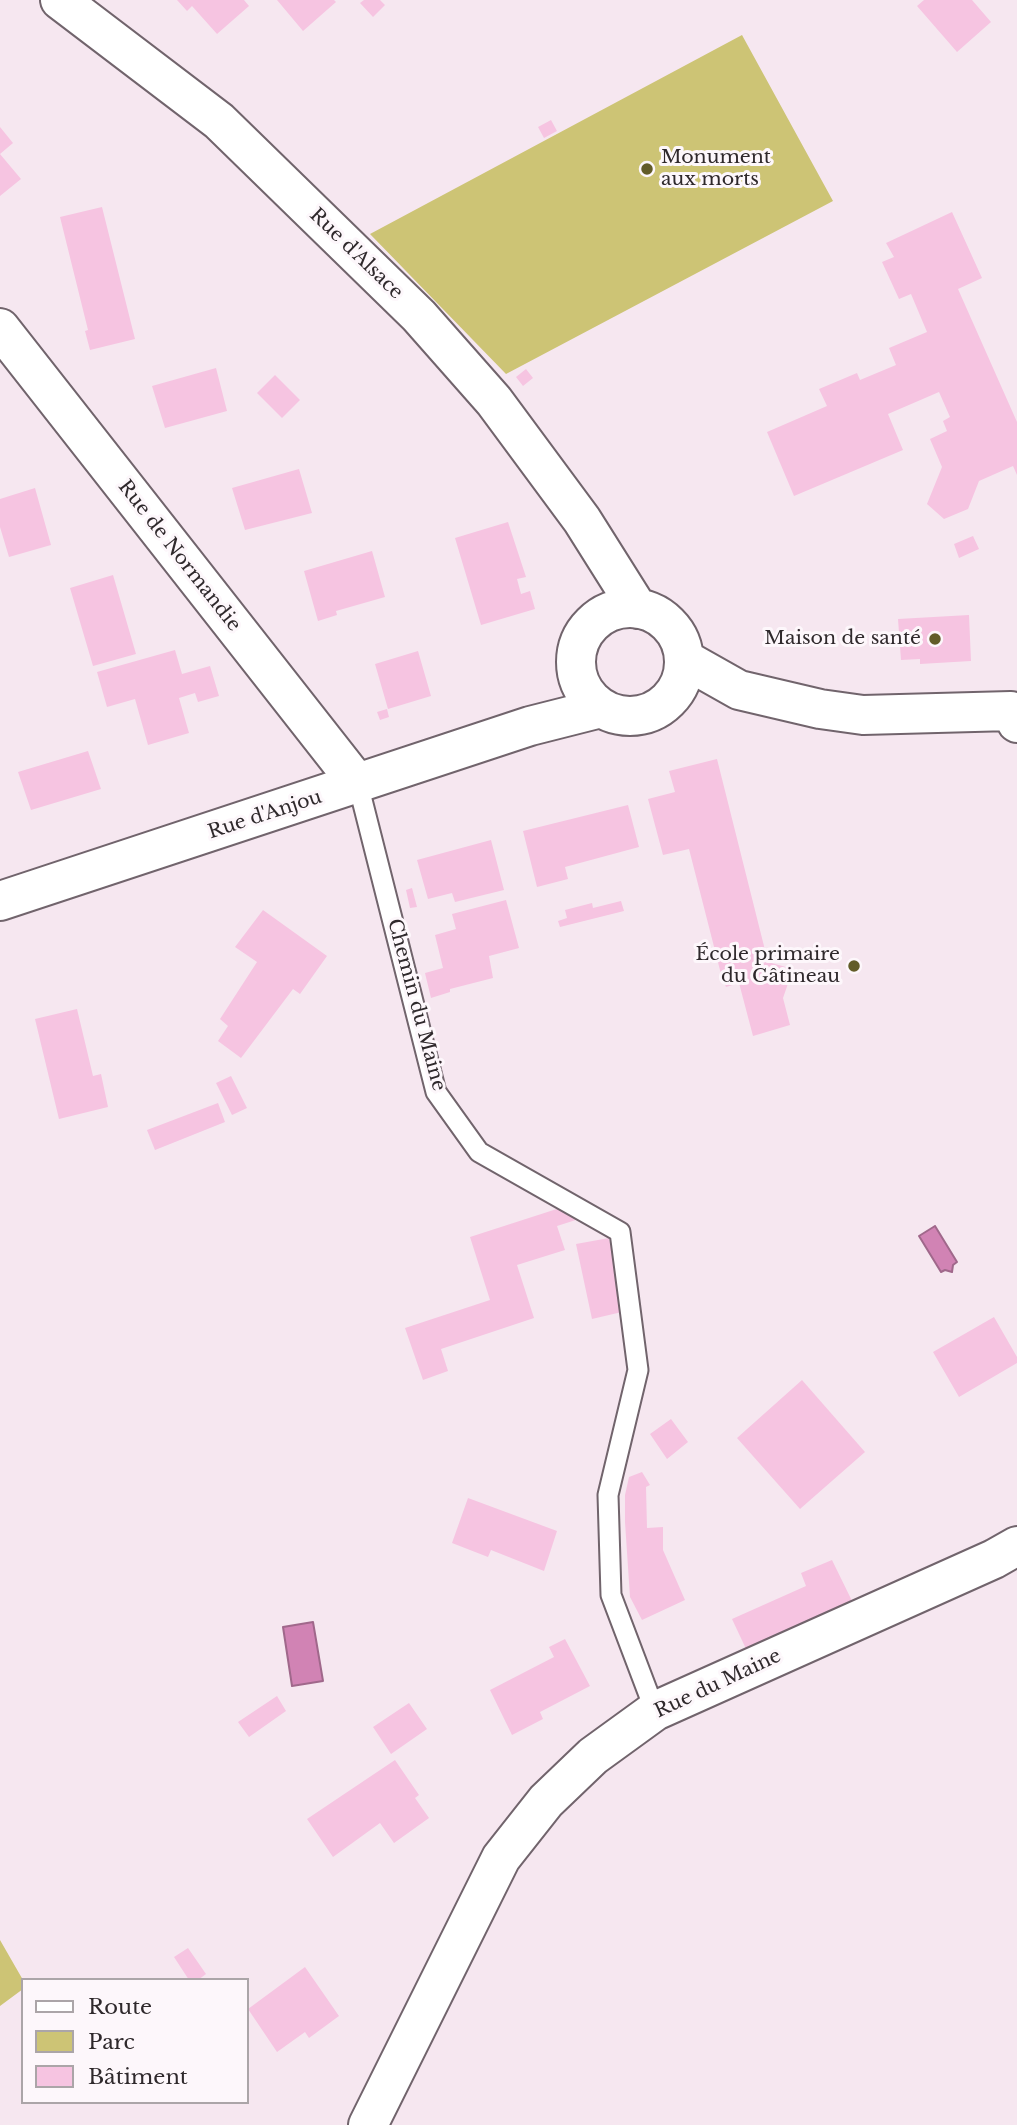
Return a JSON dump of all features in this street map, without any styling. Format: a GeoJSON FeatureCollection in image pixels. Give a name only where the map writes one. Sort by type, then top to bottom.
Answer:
{"type":"FeatureCollection","features":[{"type":"Feature","properties":{"kind":"street","name":"Rue d'Alsace"},"geometry":{"type":"LineString","coordinates":[[60,0],[219,121],[419,316],[494,401],[582,520],[638,609]]}},
{"type":"Feature","properties":{"kind":"street","name":"Rue de Normandie"},"geometry":{"type":"LineString","coordinates":[[0,328],[358,784]]}},
{"type":"Feature","properties":{"kind":"street"},"geometry":{"type":"LineString","coordinates":[[591,625],[603,556]]}},
{"type":"Feature","properties":{"kind":"street"},"geometry":{"type":"LineString","coordinates":[[621,609],[638,609],[655,614],[670,626],[680,642],[684,659],[683,673],[678,687],[659,708],[645,714],[615,714],[601,708],[581,686],[576,672],[576,654],[591,625],[621,609]]}},
{"type":"Feature","properties":{"kind":"street"},"geometry":{"type":"LineString","coordinates":[[684,659],[739,690],[820,709],[863,715],[1015,714]]}},
{"type":"Feature","properties":{"kind":"street"},"geometry":{"type":"LineString","coordinates":[[530,726],[576,672]]}},
{"type":"Feature","properties":{"kind":"street"},"geometry":{"type":"LineString","coordinates":[[670,698],[739,690]]}},
{"type":"Feature","properties":{"kind":"street","name":"Rue d'Anjou"},"geometry":{"type":"LineString","coordinates":[[0,901],[530,726],[601,708]]}},
{"type":"Feature","properties":{"kind":"street","name":"Rue du Maine"},"geometry":{"type":"LineString","coordinates":[[369,2125],[501,1858],[546,1801],[593,1756],[655,1712],[981,1565],[1017,1546]]}},
{"type":"Feature","properties":{"kind":"lane","name":"Chemin du Maine"},"geometry":{"type":"LineString","coordinates":[[358,784],[436,1091],[480,1152],[620,1232],[638,1370],[608,1495],[611,1595],[655,1712]]}},
{"type":"Feature","properties":{"kind":"green space"},"geometry":{"type":"Polygon","coordinates":[[[742,35],[833,201],[506,374],[370,234],[742,35]]]}},
{"type":"Feature","properties":{"kind":"green space"},"geometry":{"type":"Polygon","coordinates":[[[0,1940],[22,1978],[21,1990],[0,2006],[0,1940]]]}},
{"type":"Feature","properties":{"kind":"shaded area"},"geometry":{"type":"Polygon","coordinates":[[[935,1226],[957,1262],[953,1265],[952,1272],[941,1272],[919,1236],[935,1226]]]}},
{"type":"Feature","properties":{"kind":"shaded area"},"geometry":{"type":"Polygon","coordinates":[[[313,1622],[323,1681],[292,1686],[283,1627],[313,1622]]]}},
{"type":"Feature","properties":{"kind":"building"},"geometry":{"type":"Polygon","coordinates":[[[177,0],[244,0],[249,6],[217,34],[192,6],[187,11],[177,0]]]}},
{"type":"Feature","properties":{"kind":"building"},"geometry":{"type":"Polygon","coordinates":[[[277,0],[334,0],[336,2],[303,31],[277,0]]]}},
{"type":"Feature","properties":{"kind":"building"},"geometry":{"type":"Polygon","coordinates":[[[364,0],[380,0],[385,5],[373,17],[360,3],[364,0]]]}},
{"type":"Feature","properties":{"kind":"building"},"geometry":{"type":"Polygon","coordinates":[[[924,0],[972,0],[991,22],[957,52],[917,6],[924,0]]]}},
{"type":"Feature","properties":{"kind":"building"},"geometry":{"type":"Polygon","coordinates":[[[551,120],[557,131],[544,138],[538,127],[551,120]]]}},
{"type":"Feature","properties":{"kind":"building"},"geometry":{"type":"Polygon","coordinates":[[[0,127],[13,143],[0,154],[0,127]]]}},
{"type":"Feature","properties":{"kind":"building"},"geometry":{"type":"Polygon","coordinates":[[[0,154],[21,179],[0,196],[0,154]]]}},
{"type":"Feature","properties":{"kind":"building"},"geometry":{"type":"Polygon","coordinates":[[[102,207],[135,339],[90,350],[85,331],[88,330],[60,217],[102,207]]]}},
{"type":"Feature","properties":{"kind":"building"},"geometry":{"type":"Polygon","coordinates":[[[952,212],[982,278],[958,289],[1017,422],[1017,475],[1013,466],[979,481],[968,509],[944,519],[927,504],[942,467],[930,439],[947,431],[943,421],[950,417],[939,392],[888,414],[903,450],[794,496],[767,432],[827,406],[819,389],[857,373],[860,380],[896,365],[889,348],[927,332],[911,294],[899,299],[882,262],[894,257],[886,243],[952,212]]]}},
{"type":"Feature","properties":{"kind":"building"},"geometry":{"type":"Polygon","coordinates":[[[216,368],[227,411],[165,428],[152,386],[216,368]]]}},
{"type":"Feature","properties":{"kind":"building"},"geometry":{"type":"Polygon","coordinates":[[[526,369],[533,378],[523,386],[516,377],[526,369]]]}},
{"type":"Feature","properties":{"kind":"building"},"geometry":{"type":"Polygon","coordinates":[[[275,375],[300,400],[282,418],[257,393],[275,375]]]}},
{"type":"Feature","properties":{"kind":"building"},"geometry":{"type":"Polygon","coordinates":[[[299,469],[312,513],[245,530],[232,488],[299,469]]]}},
{"type":"Feature","properties":{"kind":"building"},"geometry":{"type":"Polygon","coordinates":[[[35,488],[51,545],[9,557],[0,527],[0,499],[35,488]]]}},
{"type":"Feature","properties":{"kind":"building"},"geometry":{"type":"Polygon","coordinates":[[[508,522],[526,577],[517,579],[521,594],[530,591],[535,609],[481,625],[455,538],[508,522]]]}},
{"type":"Feature","properties":{"kind":"building"},"geometry":{"type":"Polygon","coordinates":[[[973,536],[979,549],[959,558],[954,544],[973,536]]]}},
{"type":"Feature","properties":{"kind":"building"},"geometry":{"type":"Polygon","coordinates":[[[372,551],[385,597],[336,611],[337,615],[318,621],[304,571],[372,551]]]}},
{"type":"Feature","properties":{"kind":"building"},"geometry":{"type":"Polygon","coordinates":[[[113,575],[136,654],[93,666],[70,588],[113,575]]]}},
{"type":"Feature","properties":{"kind":"building","name":"Maison de santé"},"geometry":{"type":"Polygon","coordinates":[[[969,615],[971,661],[920,664],[920,659],[901,660],[898,619],[969,615]]]}},
{"type":"Feature","properties":{"kind":"building"},"geometry":{"type":"Polygon","coordinates":[[[175,650],[182,674],[210,666],[219,696],[198,702],[195,693],[179,698],[189,733],[148,745],[135,699],[107,707],[97,672],[175,650]]]}},
{"type":"Feature","properties":{"kind":"building"},"geometry":{"type":"Polygon","coordinates":[[[418,651],[431,696],[388,709],[375,664],[418,651]]]}},
{"type":"Feature","properties":{"kind":"building"},"geometry":{"type":"Polygon","coordinates":[[[387,709],[389,717],[380,720],[377,712],[387,709]]]}},
{"type":"Feature","properties":{"kind":"building"},"geometry":{"type":"Polygon","coordinates":[[[88,751],[101,789],[31,810],[18,772],[88,751]]]}},
{"type":"Feature","properties":{"kind":"building"},"geometry":{"type":"Polygon","coordinates":[[[717,759],[768,962],[793,969],[783,998],[790,1025],[753,1036],[739,983],[726,987],[721,974],[689,849],[663,855],[648,799],[675,792],[669,771],[717,759]]]}},
{"type":"Feature","properties":{"kind":"building"},"geometry":{"type":"Polygon","coordinates":[[[628,805],[639,847],[565,867],[568,879],[537,887],[523,831],[628,805]]]}},
{"type":"Feature","properties":{"kind":"building"},"geometry":{"type":"Polygon","coordinates":[[[491,840],[504,890],[455,902],[452,893],[428,899],[417,860],[491,840]]]}},
{"type":"Feature","properties":{"kind":"building"},"geometry":{"type":"Polygon","coordinates":[[[412,888],[417,907],[410,908],[406,890],[412,888]]]}},
{"type":"Feature","properties":{"kind":"building"},"geometry":{"type":"Polygon","coordinates":[[[506,900],[519,948],[489,956],[493,978],[450,989],[450,992],[431,998],[425,973],[443,968],[435,935],[456,929],[452,914],[506,900]]]}},
{"type":"Feature","properties":{"kind":"building"},"geometry":{"type":"Polygon","coordinates":[[[621,901],[624,911],[560,927],[558,921],[567,918],[565,910],[592,903],[593,908],[621,901]]]}},
{"type":"Feature","properties":{"kind":"building"},"geometry":{"type":"Polygon","coordinates":[[[263,910],[327,956],[300,994],[293,989],[241,1058],[218,1041],[228,1026],[220,1019],[257,962],[235,947],[263,910]]]}},
{"type":"Feature","properties":{"kind":"building"},"geometry":{"type":"Polygon","coordinates":[[[77,1009],[93,1076],[101,1074],[108,1107],[59,1119],[35,1019],[77,1009]]]}},
{"type":"Feature","properties":{"kind":"building"},"geometry":{"type":"Polygon","coordinates":[[[231,1076],[247,1108],[232,1115],[216,1083],[231,1076]]]}},
{"type":"Feature","properties":{"kind":"building"},"geometry":{"type":"Polygon","coordinates":[[[218,1103],[225,1122],[155,1150],[147,1130],[218,1103]]]}},
{"type":"Feature","properties":{"kind":"building"},"geometry":{"type":"Polygon","coordinates":[[[566,1206],[582,1218],[557,1226],[565,1250],[517,1265],[534,1318],[441,1349],[448,1371],[423,1380],[405,1328],[490,1300],[470,1237],[566,1206]]]}},
{"type":"Feature","properties":{"kind":"building"},"geometry":{"type":"Polygon","coordinates":[[[609,1238],[626,1311],[592,1319],[576,1244],[609,1238]]]}},
{"type":"Feature","properties":{"kind":"building"},"geometry":{"type":"Polygon","coordinates":[[[994,1317],[1017,1357],[1017,1363],[959,1397],[933,1352],[994,1317]]]}},
{"type":"Feature","properties":{"kind":"building"},"geometry":{"type":"Polygon","coordinates":[[[802,1380],[865,1452],[800,1509],[737,1438],[802,1380]]]}},
{"type":"Feature","properties":{"kind":"building"},"geometry":{"type":"Polygon","coordinates":[[[671,1419],[688,1442],[667,1459],[650,1434],[671,1419]]]}},
{"type":"Feature","properties":{"kind":"building"},"geometry":{"type":"Polygon","coordinates":[[[642,1472],[650,1485],[646,1487],[647,1528],[663,1527],[663,1550],[685,1600],[642,1620],[630,1597],[625,1495],[629,1477],[642,1472]]]}},
{"type":"Feature","properties":{"kind":"building"},"geometry":{"type":"Polygon","coordinates":[[[468,1498],[557,1531],[544,1571],[491,1550],[488,1557],[452,1543],[468,1498]]]}},
{"type":"Feature","properties":{"kind":"building"},"geometry":{"type":"Polygon","coordinates":[[[832,1560],[853,1603],[747,1651],[732,1619],[806,1586],[801,1573],[832,1560]]]}},
{"type":"Feature","properties":{"kind":"building"},"geometry":{"type":"Polygon","coordinates":[[[565,1639],[590,1686],[540,1712],[543,1719],[512,1735],[490,1690],[554,1657],[549,1647],[565,1639]]]}},
{"type":"Feature","properties":{"kind":"building"},"geometry":{"type":"Polygon","coordinates":[[[277,1696],[286,1711],[249,1737],[238,1722],[277,1696]]]}},
{"type":"Feature","properties":{"kind":"building"},"geometry":{"type":"Polygon","coordinates":[[[409,1703],[427,1729],[391,1754],[373,1727],[409,1703]]]}},
{"type":"Feature","properties":{"kind":"building"},"geometry":{"type":"Polygon","coordinates":[[[395,1760],[419,1795],[415,1798],[429,1818],[394,1843],[380,1823],[333,1857],[307,1819],[395,1760]]]}},
{"type":"Feature","properties":{"kind":"building"},"geometry":{"type":"Polygon","coordinates":[[[188,1948],[206,1974],[201,1978],[188,1978],[174,1957],[188,1948]]]}},
{"type":"Feature","properties":{"kind":"building"},"geometry":{"type":"Polygon","coordinates":[[[305,1967],[339,2016],[309,2038],[305,2032],[277,2052],[248,2009],[305,1967]]]}},
{"type":"Feature","properties":{"kind":"place","name":"Monument aux morts"},"geometry":{"type":"Point","coordinates":[647,169]}},
{"type":"Feature","properties":{"kind":"place","name":"Maison de santé"},"geometry":{"type":"Point","coordinates":[935,639]}},
{"type":"Feature","properties":{"kind":"place","name":"École primaire du Gâtineau"},"geometry":{"type":"Point","coordinates":[854,966]}}]}
